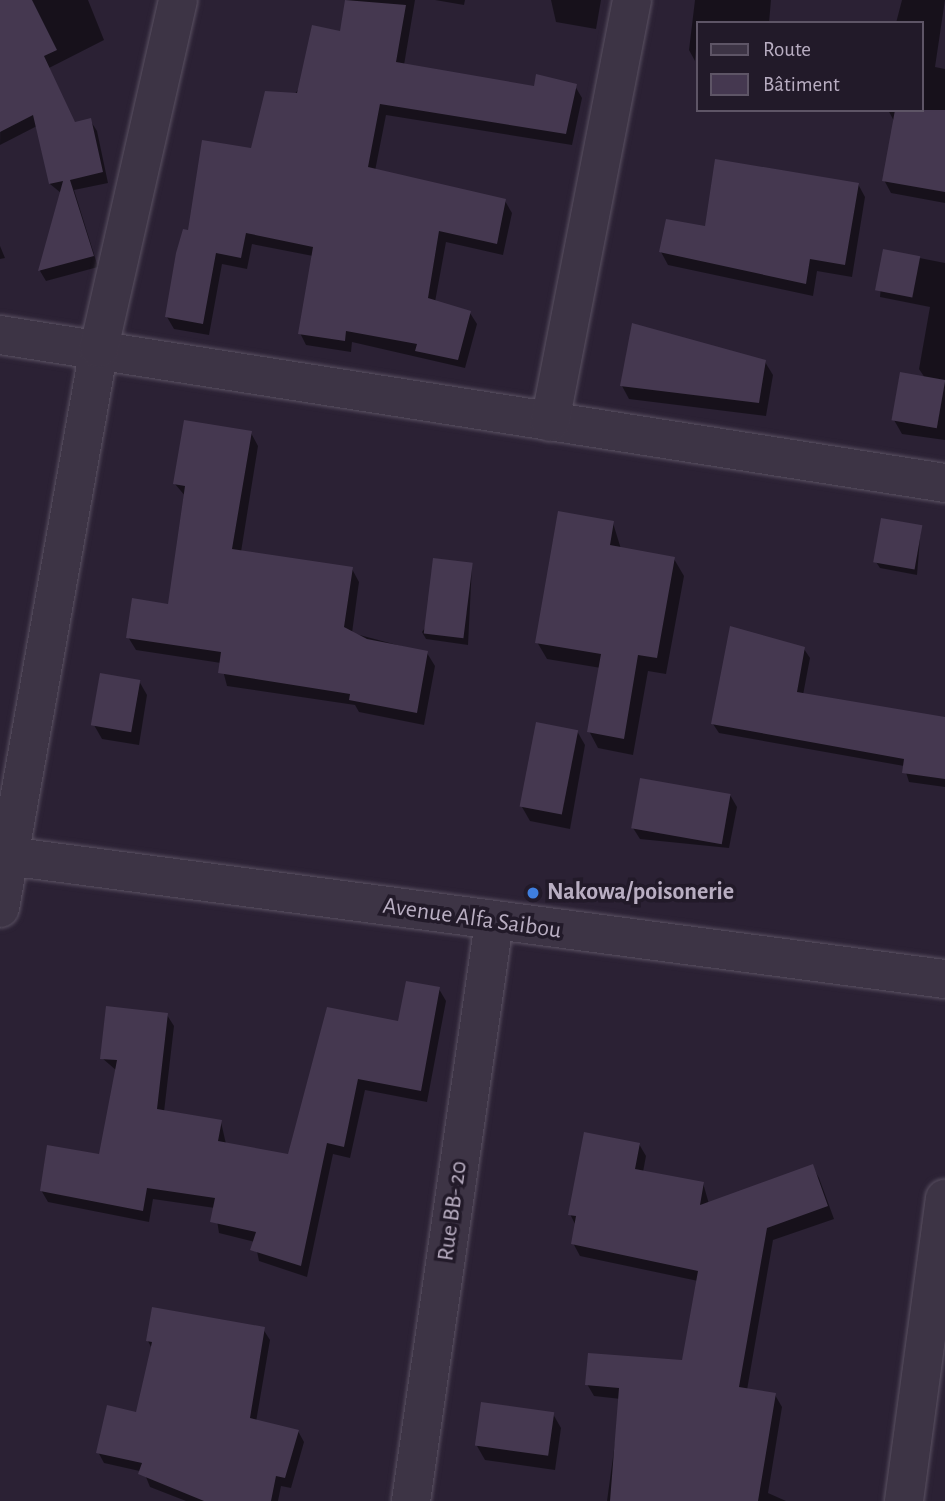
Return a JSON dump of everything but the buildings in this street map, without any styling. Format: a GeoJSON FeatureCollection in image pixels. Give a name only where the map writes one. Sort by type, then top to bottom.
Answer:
{"type":"FeatureCollection","features":[{"type":"Feature","properties":{"kind":"street"},"geometry":{"type":"LineString","coordinates":[[0,908],[4,855],[99,348],[178,0]]}},
{"type":"Feature","properties":{"kind":"street"},"geometry":{"type":"LineString","coordinates":[[550,422],[632,0]]}},
{"type":"Feature","properties":{"kind":"street"},"geometry":{"type":"LineString","coordinates":[[0,335],[99,348],[945,483]]}},
{"type":"Feature","properties":{"kind":"street","name":"Avenue Alfa Saibou"},"geometry":{"type":"LineString","coordinates":[[4,855],[494,922],[945,979]]}},
{"type":"Feature","properties":{"kind":"street","name":"Rue BB- 20"},"geometry":{"type":"LineString","coordinates":[[411,1501],[494,922]]}},
{"type":"Feature","properties":{"kind":"street"},"geometry":{"type":"LineString","coordinates":[[904,1501],[945,1199]]}},
{"type":"Feature","properties":{"kind":"place","name":"Nakowa/poisonerie"},"geometry":{"type":"Point","coordinates":[533,893]}}]}
